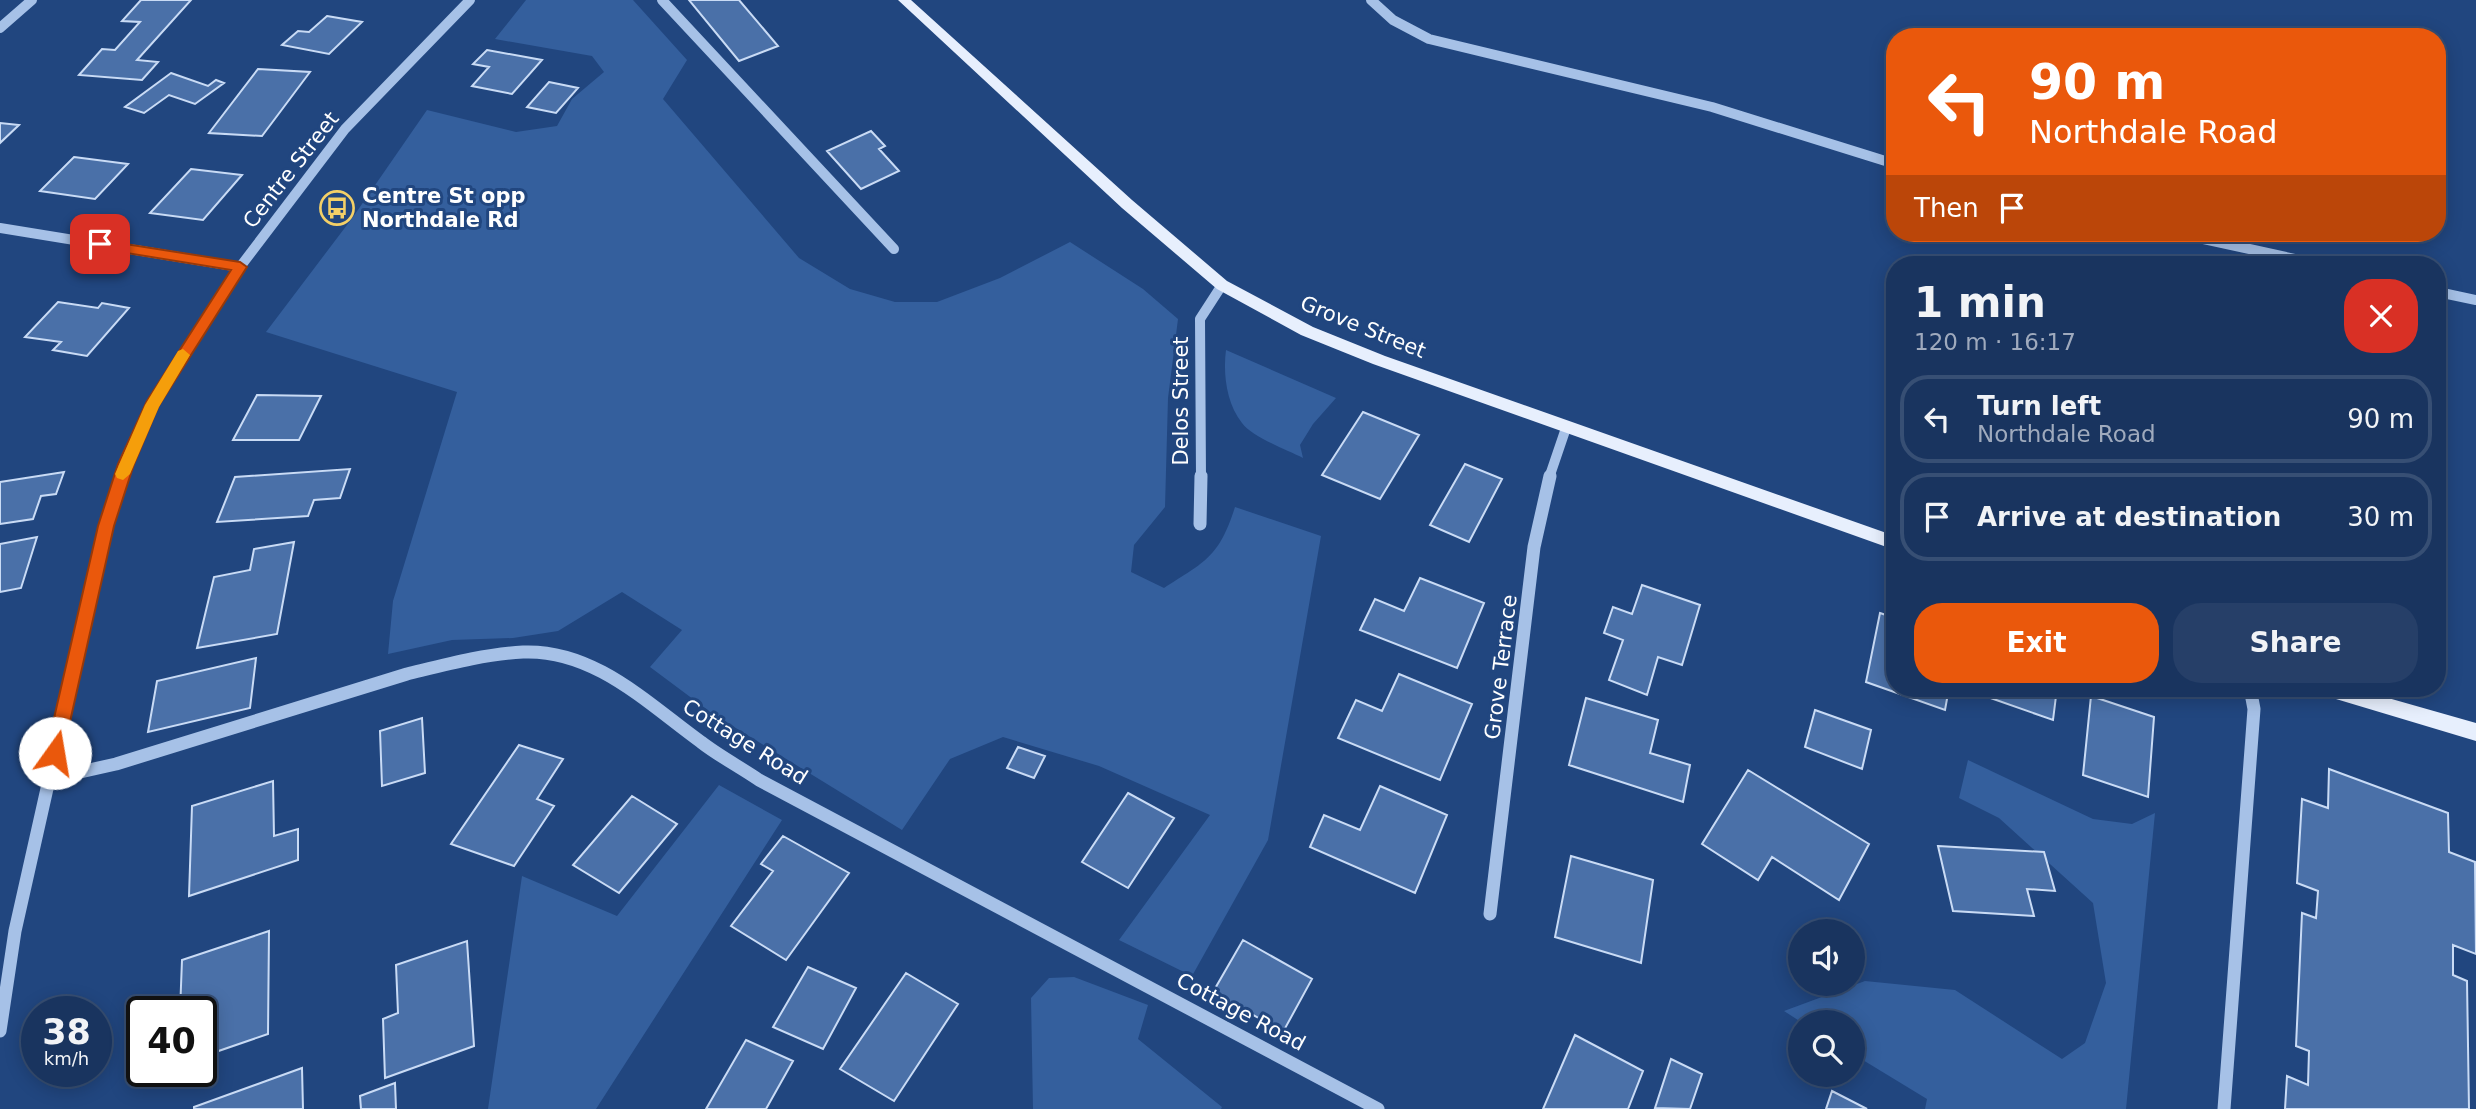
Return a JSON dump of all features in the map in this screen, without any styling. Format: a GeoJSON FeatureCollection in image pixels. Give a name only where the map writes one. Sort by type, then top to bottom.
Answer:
{"type":"FeatureCollection","features":[{"type":"Feature","properties":{"kind":"main road","name":"Grove Street"},"geometry":{"type":"LineString","coordinates":[[904,0],[1128,204],[1222,285],[1307,331],[1566,428],[1886,540]]}},
{"type":"Feature","properties":{"kind":"main road"},"geometry":{"type":"LineString","coordinates":[[2357,697],[2476,732]]}},
{"type":"Feature","properties":{"kind":"street"},"geometry":{"type":"LineString","coordinates":[[0,29],[32,0]]}},
{"type":"Feature","properties":{"kind":"street","name":"Centre Street"},"geometry":{"type":"LineString","coordinates":[[0,1031],[15,931],[106,526],[126,464],[152,405],[240,267],[345,129],[470,0]]}},
{"type":"Feature","properties":{"kind":"street"},"geometry":{"type":"LineString","coordinates":[[662,0],[894,249]]}},
{"type":"Feature","properties":{"kind":"street"},"geometry":{"type":"LineString","coordinates":[[1371,0],[1393,20],[1429,39],[1712,107],[1886,161]]}},
{"type":"Feature","properties":{"kind":"street"},"geometry":{"type":"LineString","coordinates":[[0,228],[240,267]]}},
{"type":"Feature","properties":{"kind":"street"},"geometry":{"type":"LineString","coordinates":[[2217,242],[2281,256]]}},
{"type":"Feature","properties":{"kind":"street","name":"Delos Street"},"geometry":{"type":"LineString","coordinates":[[1200,524],[1200,319],[1222,285]]}},
{"type":"Feature","properties":{"kind":"street"},"geometry":{"type":"LineString","coordinates":[[2446,294],[2476,300]]}},
{"type":"Feature","properties":{"kind":"street","name":"Grove Terrace"},"geometry":{"type":"LineString","coordinates":[[1490,914],[1534,547],[1546,488],[1566,428]]}},
{"type":"Feature","properties":{"kind":"street","name":"Cottage Road"},"geometry":{"type":"LineString","coordinates":[[49,779],[116,764],[363,687],[454,662],[524,652],[558,656],[591,666],[615,678],[702,744],[758,780],[1378,1109]]}},
{"type":"Feature","properties":{"kind":"street"},"geometry":{"type":"LineString","coordinates":[[2224,1109],[2254,709],[2252,697]]}},
{"type":"Feature","properties":{"kind":"shaded area"},"geometry":{"type":"Polygon","coordinates":[[[526,0],[633,0],[687,60],[663,99],[799,258],[850,289],[895,302],[937,302],[1000,278],[1070,242],[1143,289],[1178,319],[1168,398],[1165,507],[1134,545],[1131,572],[1164,588],[1201,564],[1217,547],[1235,507],[1321,536],[1268,840],[1192,976],[1119,940],[1210,815],[1099,766],[1003,737],[950,759],[902,830],[713,714],[650,667],[682,630],[622,592],[558,631],[513,638],[452,640],[388,654],[393,601],[457,392],[266,332],[353,217],[427,110],[516,132],[557,126],[572,99],[604,72],[592,56],[495,39],[526,0]]]}},
{"type":"Feature","properties":{"kind":"shaded area"},"geometry":{"type":"Polygon","coordinates":[[[1226,350],[1336,398],[1313,424],[1300,445],[1303,458],[1261,438],[1242,423],[1232,406],[1227,388],[1226,350]]]}},
{"type":"Feature","properties":{"kind":"shaded area"},"geometry":{"type":"Polygon","coordinates":[[[1968,760],[2093,819],[2132,824],[2155,813],[2126,1109],[1925,1109],[1927,1099],[1865,1061],[1865,1010],[1788,1010],[1788,1014],[1784,1011],[1824,996],[1865,996],[1865,981],[1955,990],[2062,1059],[2085,1043],[2106,983],[2093,903],[1999,818],[1959,798],[1968,760]]]}},
{"type":"Feature","properties":{"kind":"shaded area"},"geometry":{"type":"Polygon","coordinates":[[[719,785],[782,820],[596,1109],[488,1109],[522,876],[617,916],[719,785]]]}},
{"type":"Feature","properties":{"kind":"shaded area"},"geometry":{"type":"Polygon","coordinates":[[[1074,977],[1148,1005],[1138,1039],[1222,1107],[1221,1109],[1033,1109],[1031,998],[1049,978],[1074,977]]]}},
{"type":"Feature","properties":{"kind":"building"},"geometry":{"type":"Polygon","coordinates":[[[141,0],[191,0],[137,60],[158,62],[142,80],[79,75],[102,49],[115,50],[140,22],[122,21],[141,0]]]}},
{"type":"Feature","properties":{"kind":"building"},"geometry":{"type":"Polygon","coordinates":[[[689,0],[739,0],[778,46],[739,61],[689,0]]]}},
{"type":"Feature","properties":{"kind":"building"},"geometry":{"type":"Polygon","coordinates":[[[327,16],[362,22],[329,54],[282,45],[298,31],[309,32],[327,16]]]}},
{"type":"Feature","properties":{"kind":"building"},"geometry":{"type":"Polygon","coordinates":[[[487,50],[542,60],[512,94],[472,86],[489,67],[473,64],[487,50]]]}},
{"type":"Feature","properties":{"kind":"building"},"geometry":{"type":"Polygon","coordinates":[[[258,69],[310,72],[262,136],[209,133],[258,69]]]}},
{"type":"Feature","properties":{"kind":"building"},"geometry":{"type":"Polygon","coordinates":[[[171,73],[208,86],[216,80],[224,83],[195,104],[169,95],[144,113],[125,107],[171,73]]]}},
{"type":"Feature","properties":{"kind":"building"},"geometry":{"type":"Polygon","coordinates":[[[549,82],[578,88],[556,113],[527,107],[549,82]]]}},
{"type":"Feature","properties":{"kind":"building"},"geometry":{"type":"Polygon","coordinates":[[[0,123],[19,125],[0,143],[0,123]]]}},
{"type":"Feature","properties":{"kind":"building"},"geometry":{"type":"Polygon","coordinates":[[[871,131],[885,146],[879,149],[899,171],[861,189],[827,151],[871,131]]]}},
{"type":"Feature","properties":{"kind":"building"},"geometry":{"type":"Polygon","coordinates":[[[74,157],[128,164],[95,199],[40,191],[74,157]]]}},
{"type":"Feature","properties":{"kind":"building"},"geometry":{"type":"Polygon","coordinates":[[[191,169],[242,175],[203,220],[150,213],[191,169]]]}},
{"type":"Feature","properties":{"kind":"building"},"geometry":{"type":"Polygon","coordinates":[[[58,302],[98,308],[102,303],[129,308],[87,356],[53,350],[61,342],[25,337],[58,302]]]}},
{"type":"Feature","properties":{"kind":"building"},"geometry":{"type":"Polygon","coordinates":[[[257,395],[321,396],[299,440],[233,440],[257,395]]]}},
{"type":"Feature","properties":{"kind":"building"},"geometry":{"type":"Polygon","coordinates":[[[1363,412],[1419,435],[1380,499],[1322,475],[1363,412]]]}},
{"type":"Feature","properties":{"kind":"building"},"geometry":{"type":"Polygon","coordinates":[[[1465,464],[1502,479],[1469,542],[1430,525],[1465,464]]]}},
{"type":"Feature","properties":{"kind":"building"},"geometry":{"type":"Polygon","coordinates":[[[350,469],[340,498],[314,500],[308,516],[217,522],[235,477],[350,469]]]}},
{"type":"Feature","properties":{"kind":"building"},"geometry":{"type":"Polygon","coordinates":[[[64,472],[56,494],[41,496],[33,519],[0,524],[0,482],[64,472]]]}},
{"type":"Feature","properties":{"kind":"building"},"geometry":{"type":"Polygon","coordinates":[[[37,537],[21,588],[0,592],[0,544],[37,537]]]}},
{"type":"Feature","properties":{"kind":"building"},"geometry":{"type":"Polygon","coordinates":[[[294,542],[277,634],[197,648],[214,577],[250,570],[254,549],[294,542]]]}},
{"type":"Feature","properties":{"kind":"building"},"geometry":{"type":"Polygon","coordinates":[[[1420,578],[1484,603],[1457,668],[1360,630],[1375,599],[1404,611],[1420,578]]]}},
{"type":"Feature","properties":{"kind":"building"},"geometry":{"type":"Polygon","coordinates":[[[1642,585],[1700,605],[1682,665],[1658,657],[1647,695],[1609,680],[1623,640],[1604,633],[1613,607],[1632,614],[1642,585]]]}},
{"type":"Feature","properties":{"kind":"building"},"geometry":{"type":"Polygon","coordinates":[[[1880,613],[1886,615],[1886,689],[1866,682],[1880,613]]]}},
{"type":"Feature","properties":{"kind":"building"},"geometry":{"type":"Polygon","coordinates":[[[256,658],[250,708],[148,732],[157,681],[256,658]]]}},
{"type":"Feature","properties":{"kind":"building"},"geometry":{"type":"Polygon","coordinates":[[[1399,674],[1472,704],[1440,780],[1338,738],[1356,700],[1382,711],[1399,674]]]}},
{"type":"Feature","properties":{"kind":"building"},"geometry":{"type":"Polygon","coordinates":[[[1908,697],[1947,697],[1945,710],[1908,697]]]}},
{"type":"Feature","properties":{"kind":"building"},"geometry":{"type":"Polygon","coordinates":[[[1988,697],[2056,697],[2053,720],[1988,697]]]}},
{"type":"Feature","properties":{"kind":"building"},"geometry":{"type":"Polygon","coordinates":[[[2091,697],[2154,717],[2148,797],[2083,775],[2091,697]]]}},
{"type":"Feature","properties":{"kind":"building"},"geometry":{"type":"Polygon","coordinates":[[[1586,698],[1658,720],[1650,753],[1690,765],[1683,802],[1569,765],[1586,698]]]}},
{"type":"Feature","properties":{"kind":"building"},"geometry":{"type":"Polygon","coordinates":[[[1815,710],[1871,730],[1862,769],[1805,747],[1815,710]]]}},
{"type":"Feature","properties":{"kind":"building"},"geometry":{"type":"Polygon","coordinates":[[[422,718],[425,773],[382,786],[380,731],[422,718]]]}},
{"type":"Feature","properties":{"kind":"building"},"geometry":{"type":"Polygon","coordinates":[[[519,745],[563,759],[537,799],[554,806],[514,866],[451,844],[519,745]]]}},
{"type":"Feature","properties":{"kind":"building"},"geometry":{"type":"Polygon","coordinates":[[[1018,747],[1045,756],[1034,778],[1007,768],[1018,747]]]}},
{"type":"Feature","properties":{"kind":"building"},"geometry":{"type":"Polygon","coordinates":[[[2329,769],[2448,813],[2449,852],[2475,862],[2476,954],[2453,945],[2453,975],[2467,981],[2469,1109],[2285,1109],[2287,1076],[2308,1085],[2309,1051],[2296,1046],[2302,913],[2316,918],[2318,891],[2297,883],[2302,799],[2328,808],[2329,769]]]}},
{"type":"Feature","properties":{"kind":"building"},"geometry":{"type":"Polygon","coordinates":[[[1748,770],[1869,844],[1839,900],[1772,857],[1758,880],[1702,844],[1748,770]]]}},
{"type":"Feature","properties":{"kind":"building"},"geometry":{"type":"Polygon","coordinates":[[[273,781],[274,836],[298,829],[298,860],[189,896],[192,806],[273,781]]]}},
{"type":"Feature","properties":{"kind":"building"},"geometry":{"type":"Polygon","coordinates":[[[1380,786],[1447,815],[1415,893],[1310,847],[1324,815],[1360,830],[1380,786]]]}},
{"type":"Feature","properties":{"kind":"building"},"geometry":{"type":"Polygon","coordinates":[[[1128,793],[1174,818],[1128,888],[1082,862],[1128,793]]]}},
{"type":"Feature","properties":{"kind":"building"},"geometry":{"type":"Polygon","coordinates":[[[632,796],[677,824],[619,893],[573,865],[632,796]]]}},
{"type":"Feature","properties":{"kind":"building"},"geometry":{"type":"Polygon","coordinates":[[[783,836],[849,873],[786,960],[731,926],[773,871],[761,864],[783,836]]]}},
{"type":"Feature","properties":{"kind":"building"},"geometry":{"type":"Polygon","coordinates":[[[1938,846],[2044,852],[2055,891],[2027,889],[2034,916],[1953,911],[1938,846]]]}},
{"type":"Feature","properties":{"kind":"building"},"geometry":{"type":"Polygon","coordinates":[[[1571,856],[1653,880],[1641,963],[1555,937],[1571,856]]]}},
{"type":"Feature","properties":{"kind":"building"},"geometry":{"type":"Polygon","coordinates":[[[269,931],[268,1034],[217,1052],[217,996],[181,996],[182,960],[269,931]]]}},
{"type":"Feature","properties":{"kind":"building"},"geometry":{"type":"Polygon","coordinates":[[[1243,940],[1312,979],[1283,1032],[1213,992],[1243,940]]]}},
{"type":"Feature","properties":{"kind":"building"},"geometry":{"type":"Polygon","coordinates":[[[467,941],[474,1046],[385,1078],[383,1019],[398,1013],[396,965],[467,941]]]}},
{"type":"Feature","properties":{"kind":"building"},"geometry":{"type":"Polygon","coordinates":[[[808,967],[856,988],[823,1049],[773,1027],[808,967]]]}},
{"type":"Feature","properties":{"kind":"building"},"geometry":{"type":"Polygon","coordinates":[[[906,973],[958,1004],[894,1101],[840,1069],[906,973]]]}},
{"type":"Feature","properties":{"kind":"building"},"geometry":{"type":"Polygon","coordinates":[[[1575,1035],[1643,1071],[1628,1109],[1543,1109],[1575,1035]]]}},
{"type":"Feature","properties":{"kind":"building"},"geometry":{"type":"Polygon","coordinates":[[[746,1040],[793,1061],[766,1109],[706,1109],[746,1040]]]}},
{"type":"Feature","properties":{"kind":"building"},"geometry":{"type":"Polygon","coordinates":[[[1671,1059],[1702,1074],[1690,1109],[1655,1108],[1671,1059]]]}},
{"type":"Feature","properties":{"kind":"building"},"geometry":{"type":"Polygon","coordinates":[[[302,1068],[303,1109],[194,1109],[194,1107],[302,1068]]]}},
{"type":"Feature","properties":{"kind":"building"},"geometry":{"type":"Polygon","coordinates":[[[395,1083],[396,1109],[361,1109],[360,1096],[395,1083]]]}},
{"type":"Feature","properties":{"kind":"building"},"geometry":{"type":"Polygon","coordinates":[[[1832,1091],[1867,1109],[1826,1109],[1832,1091]]]}},
{"type":"Feature","properties":{"kind":"slow traffic"},"geometry":{"type":"LineString","coordinates":[[123,474],[152,405],[183,355]]}},
{"type":"Feature","properties":{"kind":"place","name":"Centre St opp Northdale Rd"},"geometry":{"type":"Point","coordinates":[337,208]}},
{"type":"Feature","properties":{"kind":"route"},"geometry":{"type":"LineString","coordinates":[[55,753],[106,526],[126,464],[152,405],[240,267],[100,244]]}}]}
